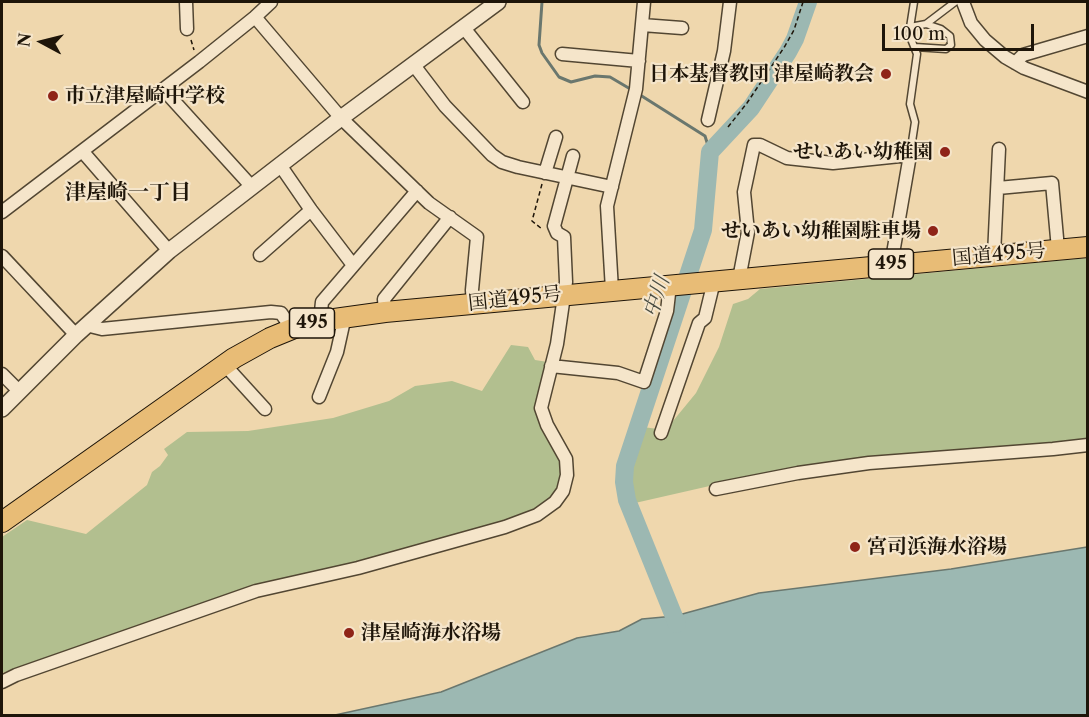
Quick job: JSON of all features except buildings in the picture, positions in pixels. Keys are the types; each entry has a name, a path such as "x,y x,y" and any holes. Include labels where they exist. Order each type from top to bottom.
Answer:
{"highway":[{"name":"国道495号","path":"6,516 248,349 292,329 320,321 345,316 564,294 891,264 936,255 994,255 1088,247"}],"street":[{"path":"186,2 187,29"},
{"path":"2,212 199,62 271,2"},
{"path":"2,409 81,330 169,251 412,64 498,2"},
{"path":"612,290 607,206 636,91 644,2"},
{"path":"708,120 724,51 730,2"},
{"path":"963,2 971,22 985,40 1015,63 1088,92"},
{"path":"255,17 341,118 429,203 477,237 472,290 473,304"},
{"path":"642,25 682,28"},
{"path":"464,28 523,102"},
{"path":"1015,63 1023,55 1088,36"},
{"path":"562,54 639,61"},
{"path":"412,64 445,105 502,162 612,187"},
{"path":"163,89 252,187"},
{"path":"544,173 556,137"},
{"path":"739,279 748,232 744,192 754,145 760,145 787,158 833,163 910,155 891,264"},
{"path":"994,255 999,149"},
{"path":"83,152 169,251"},
{"path":"2,682 26,671 256,591 358,568 505,527 537,515 559,496 563,491 567,475 566,459 547,425 541,408 557,344 566,282 564,237 557,233 554,226 573,156"},
{"path":"280,165 310,210 353,265"},
{"path":"998,188 1052,183 1058,249"},
{"path":"320,321 322,302 417,191"},
{"path":"260,255 310,210"},
{"path":"385,312 384,299 450,217"},
{"path":"2,256 81,330 271,312 281,313 292,329"},
{"path":"551,366 618,373 644,382 667,311 690,283 705,318 699,323 661,433"},
{"path":"319,397 337,352 345,316"},
{"path":"224,364 265,409"},
{"path":"2,374 19,391"},
{"path":"716,489 798,473 868,463 1053,450 1088,445"}],"lane":[{"path":"910,155 915,122 910,104 917,54 909,34 914,2"},
{"path":"910,27 926,24 955,2"},
{"path":"915,47 938,50 946,49 951,45 950,36 941,29 926,24"}],"path":[{"path":"728,127 785,46 794,30 802,2"},
{"path":"187,29 199,62"},
{"path":"544,173 532,221 546,231 557,233"}],"green space":[{"path":"1087,258 1087,441 714,485 635,503 630,491 630,478 643,427 665,430 666,424 673,421 696,393 719,347 733,304 748,299 760,289"},
{"path":"511,345 528,347 535,360 548,362 537,407 561,458 561,481 556,494 542,506 510,520 427,544 237,591 2,673 2,537 27,520 86,534 147,485 152,472 168,455 164,449 187,432 248,431 333,418 389,401 415,386 452,381 482,391"}],"water":[{"path":"1087,547 1087,715 335,715 441,692 577,638 619,631 642,619 675,616 759,593 951,569"}],"waterway":[{"path":"542,2 539,45 559,77 571,82 595,76 610,77 632,90"},
{"name":"中川","path":"677,624 627,500 624,482 625,466 703,230 710,152 751,108 788,52 808,2"},
{"path":"637,93 705,136 710,152"}],"place":[{"name":"日本基督教団 津屋崎教会","path":"886,74"},
{"name":"市立津屋崎中学校","path":"53,96"},
{"name":"せいあい幼稚園","path":"945,152"},
{"name":"せいあい幼稚園駐車場","path":"933,231"},
{"name":"宮司浜海水浴場","path":"855,547"},
{"name":"津屋崎海水浴場","path":"349,633"}],"district":[{"name":"津屋崎一丁目","path":"128,193"}]}
